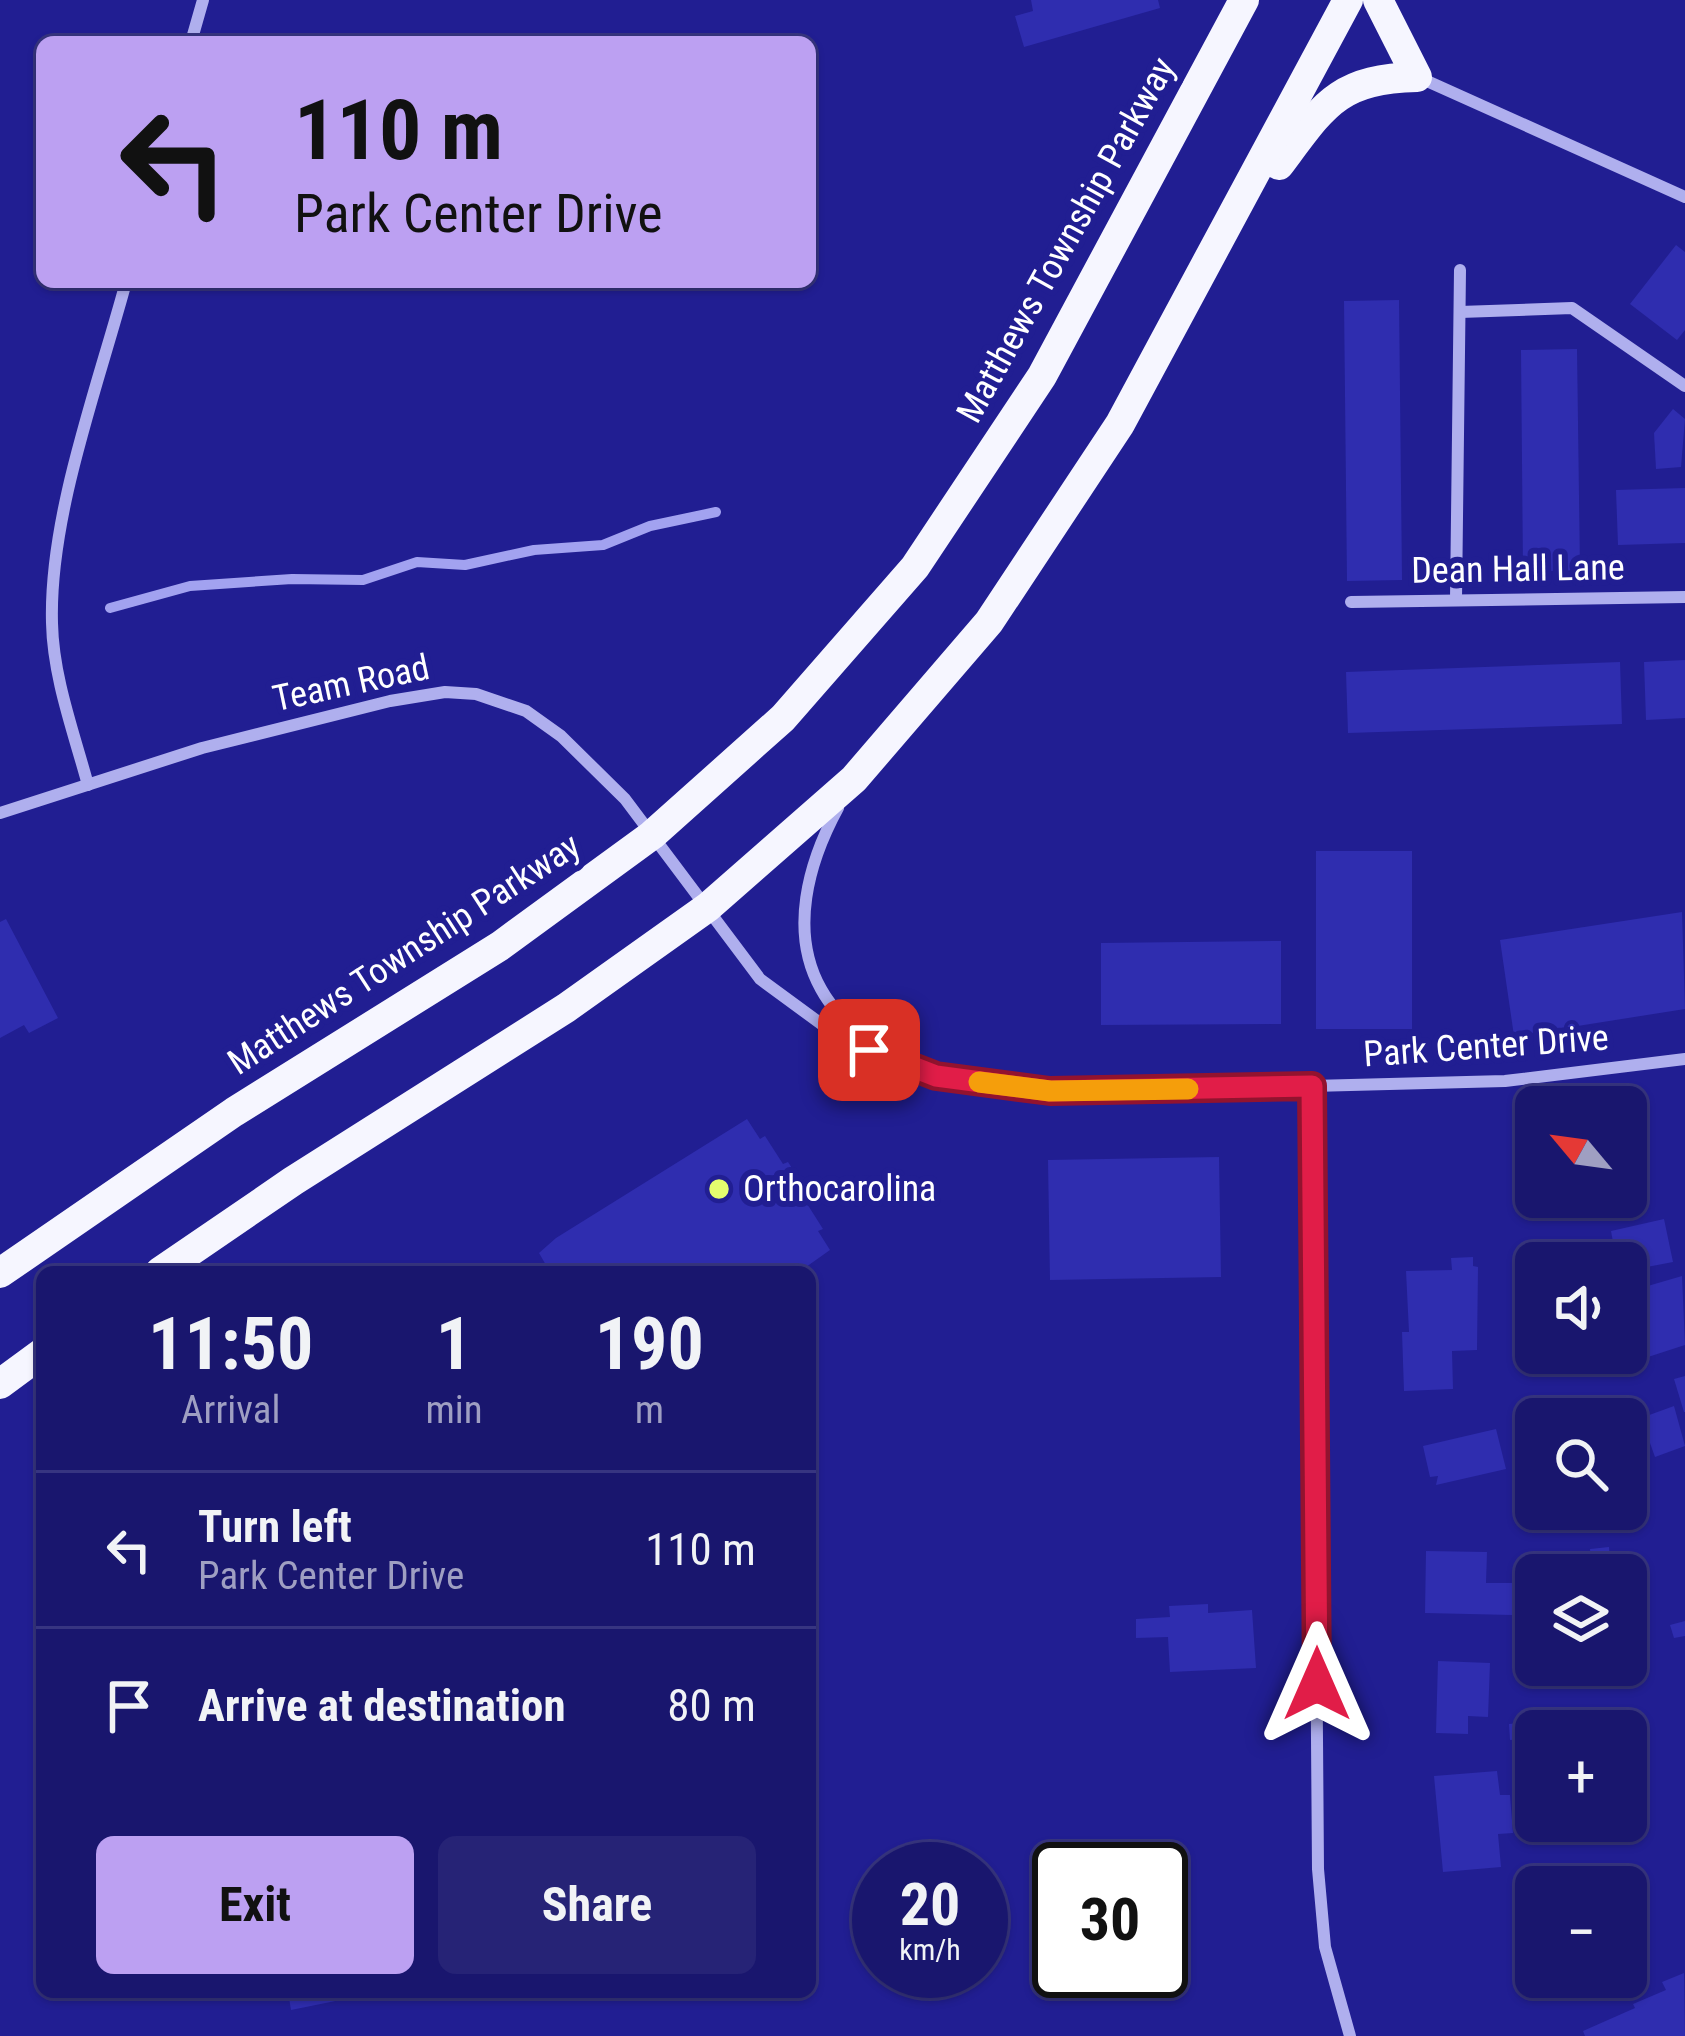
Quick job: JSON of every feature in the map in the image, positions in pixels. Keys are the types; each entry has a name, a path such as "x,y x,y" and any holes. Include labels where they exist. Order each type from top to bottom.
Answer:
{"main road":[{"name":"Matthews Township Parkway","path":"0,1273 233,1112 500,946 652,835 783,718 915,567 1042,376 1244,0"},
{"path":"169,1266 293,1181 566,1008 707,907 854,779 989,622 1120,424 1348,0"},
{"path":"1202,266 1323,106 1356,84 1418,77 1378,0"},
{"path":"0,1384 36,1357"}],"street":[{"path":"193,36 203,0"},
{"path":"1418,77 1685,197"},
{"path":"1456,599 1460,269"},
{"path":"88,784 66,704 52,626 56,551 124,288"},
{"path":"1460,312 1572,308 1685,386"},
{"name":"Dean Hall Lane","path":"1351,602 1685,597"},
{"name":"Team Road","path":"0,813 206,747 390,701 445,692 476,694 526,711 561,736 625,799 707,907"},
{"path":"854,779 828,826 804,896 807,958 823,993 869,1050"},
{"name":"Park Center Drive","path":"707,907 760,980 843,1040 936,1076 1050,1091 1505,1082 1685,1059"},
{"path":"1312,1086 1318,1869 1325,1948 1350,2036"}],"building":[{"path":"1031,0 1158,0 1160,8 1024,47 1015,16 1033,11"},
{"path":"1676,245 1685,252 1685,330 1677,340 1630,304"},
{"path":"1399,300 1402,580 1347,581 1344,301"},
{"path":"1577,349 1580,570 1523,572 1521,350"},
{"path":"1673,409 1685,419 1681,467 1656,469 1654,433"},
{"path":"1685,488 1685,543 1618,545 1616,490"},
{"path":"1685,660 1685,718 1646,720 1644,662"},
{"path":"1620,662 1622,724 1348,733 1346,672"},
{"path":"1316,851 1412,851 1412,1029 1316,1029"},
{"path":"1682,912 1685,1009 1514,1036 1500,940"},
{"path":"6,919 58,1018 29,1033 24,1025 0,1038 0,922"},
{"path":"1281,941 1281,1024 1101,1025 1101,943"},
{"name":"Orthocarolina","path":"747,1119 801,1182 809,1196 804,1199 830,1250 807,1266 547,1266 539,1253"},
{"path":"1219,1157 1221,1277 1050,1280 1048,1160"},
{"path":"1664,1219 1673,1262 1647,1267 1647,1242 1613,1242 1611,1231"},
{"path":"1473,1257 1473,1266 1478,1267 1477,1350 1452,1351 1453,1389 1404,1391 1402,1332 1409,1332 1406,1271 1452,1270 1451,1258"},
{"path":"1682,1276 1685,1345 1648,1357 1647,1357 1647,1286"},
{"path":"1685,1376 1685,1412 1684,1412 1674,1379"},
{"path":"1674,1406 1685,1446 1655,1457 1647,1435 1647,1416"},
{"path":"1496,1429 1506,1469 1436,1485 1438,1476 1430,1477 1423,1446"},
{"path":"1609,1547 1610,1554 1590,1554 1590,1549"},
{"path":"1426,1551 1487,1552 1486,1583 1512,1583 1512,1615 1425,1613"},
{"path":"1208,1604 1208,1613 1252,1610 1256,1668 1170,1672 1168,1637 1136,1638 1136,1619 1170,1617 1169,1606"},
{"path":"1685,1621 1685,1636 1674,1638 1670,1625"},
{"path":"1438,1661 1490,1663 1488,1717 1468,1716 1468,1734 1436,1733"},
{"path":"1497,1771 1500,1795 1510,1795 1513,1833 1498,1834 1501,1867 1443,1872 1434,1776"},
{"path":"1684,1973 1685,2036 1585,2036 1583,2031 1635,2008 1633,2004 1666,1990 1662,1982"},
{"path":"289,1998 350,1998 291,2010"}],"waterway":[{"path":"110,608 190,586 363,580 417,562 465,565 534,550 603,545 650,526 716,512"}],"slow traffic":[{"path":"979,1082 1050,1091 1188,1089"}],"place":[{"name":"Orthocarolina","path":"719,1189"}],"route":[{"path":"869,1050 936,1076 1050,1091 1312,1086 1317,1684"}]}
